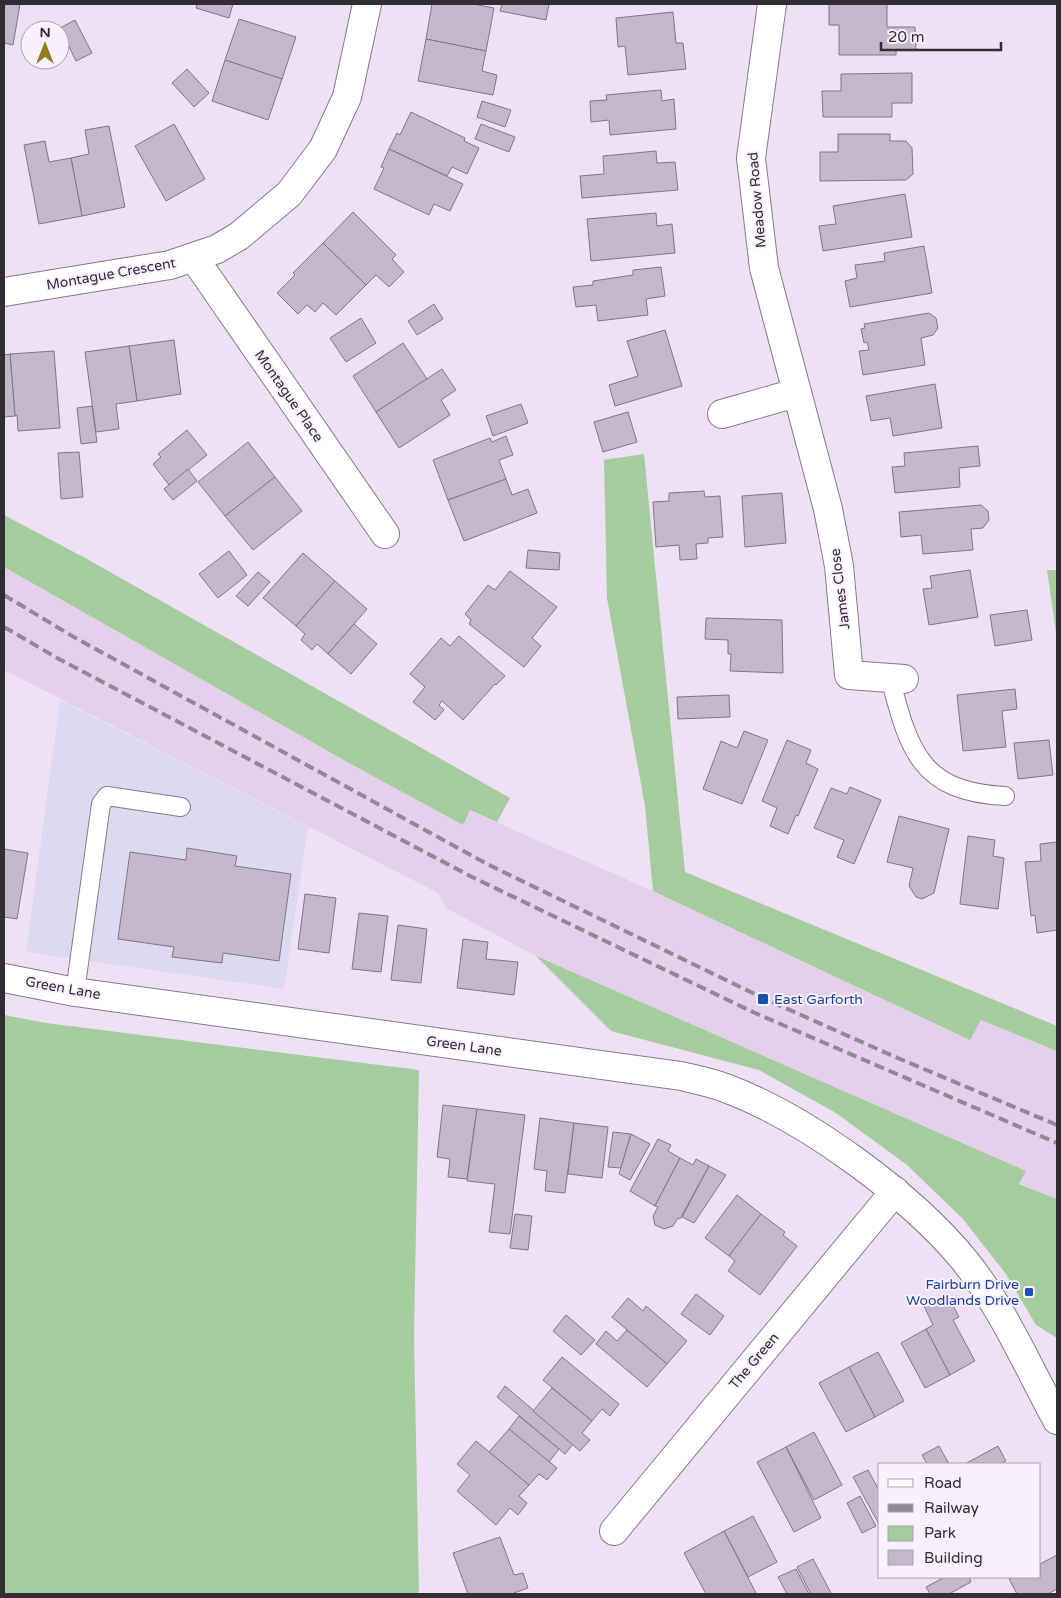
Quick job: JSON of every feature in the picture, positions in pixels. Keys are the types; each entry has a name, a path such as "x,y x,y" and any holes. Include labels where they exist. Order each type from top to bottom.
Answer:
{"street":[{"name":"Montague Crescent","path":"4,292 145,270 194,258 239,236 289,194 312,164 336,124 347,97 367,4"},
{"name":"Meadow Road","path":"772,4 751,158 764,268 796,393 813,450"},
{"name":"Montague Place","path":"194,258 385,534"},
{"path":"722,414 796,393"},
{"name":"James Close","path":"813,450 828,509 839,566 849,675 897,679"},
{"name":"Green Lane","path":"4,978 75,992 681,1076 706,1082 752,1099 791,1120 846,1156 895,1192 935,1227 966,1262 1050,1389 1057,1420"},
{"name":"The Green","path":"614,1531 895,1192"}],"lane":[{"path":"897,679 906,734 914,751 931,772 953,786 978,795 1005,796"},
{"path":"75,992 101,804 107,796 181,807"}],"shaded area":[{"path":"4,567 349,763 463,825 469,810 653,891 970,1040 981,1020 1057,1051 1057,1199 1019,1183 1025,1171 536,956 446,908 438,893 4,670"},
{"path":"60,700 308,827 284,989 26,952"}],"green space":[{"path":"644,454 685,872 1057,1026 1057,1051 981,1020 970,1040 653,891 645,806 607,598 604,460"},
{"path":"4,515 87,559 510,798 497,822 470,810 463,825 349,763 4,567"},
{"path":"1047,570 1057,570 1057,639"},
{"path":"536,956 1026,1171 1019,1184 1057,1199 1057,1338 1036,1325 1006,1274 962,1218 907,1165 836,1113 759,1070 611,1031"},
{"path":"4,1015 46,1023 419,1070 414,1336 419,1594 4,1594"}],"building":[{"path":"4,4 20,4 13,45 4,43"},
{"path":"197,4 233,4 229,18 196,8"},
{"path":"432,4 473,4 494,8 486,51 426,39"},
{"path":"502,4 549,4 546,20 500,11"},
{"path":"829,4 887,4 887,27 915,27 916,50 896,50 896,55 839,55 839,25 829,25"},
{"path":"673,12 676,43 683,43 686,69 628,75 625,46 618,47 616,18"},
{"path":"239,19 296,37 282,79 225,60"},
{"path":"75,20 92,53 76,61 70,49 70,23"},
{"path":"426,39 486,51 482,71 497,75 493,95 418,81"},
{"path":"225,60 282,79 268,120 212,101"},
{"path":"187,69 209,93 194,107 172,83"},
{"path":"912,73 912,103 892,103 892,117 823,117 822,91 841,91 841,74"},
{"path":"661,90 662,101 674,99 676,129 610,135 609,120 591,122 590,101 607,100 606,95"},
{"path":"482,101 511,110 505,127 477,117"},
{"path":"411,112 465,138 464,141 479,148 467,174 452,167 447,176 389,149 397,133 400,135"},
{"path":"174,124 205,179 166,201 135,146"},
{"path":"481,124 515,137 509,152 475,139"},
{"path":"109,126 125,207 82,216 71,158 89,154 85,130"},
{"path":"838,134 890,134 890,141 906,141 912,148 913,174 906,180 820,181 820,152 838,152"},
{"path":"45,141 49,162 71,158 82,216 39,224 24,145"},
{"path":"389,149 463,184 450,211 434,204 429,215 374,189 384,168 381,167"},
{"path":"656,151 657,163 675,162 678,190 582,198 580,176 604,174 603,156"},
{"path":"905,194 912,237 823,251 819,226 836,224 833,206"},
{"path":"353,212 396,255 392,259 404,272 389,287 376,275 366,285 323,243"},
{"path":"656,213 657,226 672,224 675,253 591,261 587,219"},
{"path":"323,243 366,285 336,315 323,303 315,312 307,305 298,314 277,293 295,275 293,273"},
{"path":"924,246 932,293 850,307 845,281 857,278 855,265 885,261 884,253"},
{"path":"661,267 665,296 646,299 648,315 598,321 596,305 576,307 573,287 593,285 593,281 633,275 633,270"},
{"path":"434,304 443,319 417,335 408,321"},
{"path":"929,313 936,318 938,328 933,335 921,338 925,365 863,375 859,351 869,350 867,342 864,343 861,329 865,328 864,324"},
{"path":"361,318 376,343 346,362 330,338"},
{"path":"665,330 682,386 615,406 609,385 638,376 627,341"},
{"path":"174,340 181,394 137,401 129,346"},
{"path":"403,343 427,379 376,412 353,376"},
{"path":"129,346 137,401 116,404 119,429 96,432 85,352"},
{"path":"54,351 60,428 18,431 10,354"},
{"path":"10,354 15,416 4,417 4,355"},
{"path":"442,369 456,390 441,400 450,415 399,448 376,412"},
{"path":"935,384 942,428 893,436 890,418 871,421 866,396"},
{"path":"521,404 528,423 493,436 486,416"},
{"path":"92,406 97,442 81,444 77,408"},
{"path":"628,412 637,442 603,452 594,422"},
{"path":"187,430 207,455 169,485 153,464 161,457 158,454"},
{"path":"506,436 513,455 499,460 506,479 448,500 433,460 490,438 492,442"},
{"path":"248,442 275,477 225,516 198,482"},
{"path":"978,446 980,466 959,468 960,487 895,493 892,467 905,466 904,453"},
{"path":"79,452 83,497 61,499 58,453"},
{"path":"188,469 197,481 173,500 164,489"},
{"path":"275,477 302,511 253,550 225,516"},
{"path":"506,479 512,495 528,489 537,513 464,541 448,500"},
{"path":"704,491 705,497 720,496 723,537 708,538 708,543 696,544 697,559 680,560 679,545 656,547 653,502 669,501 669,493"},
{"path":"782,493 786,543 745,547 742,496"},
{"path":"981,505 988,511 989,520 983,528 971,529 973,550 923,554 921,535 901,537 899,512"},
{"path":"528,550 560,553 559,570 526,568"},
{"path":"229,551 247,575 218,598 199,574"},
{"path":"303,553 335,581 296,626 263,598"},
{"path":"970,570 978,617 929,625 923,589 932,588 930,576"},
{"path":"510,571 557,607 532,638 541,646 524,667 469,624 471,620 465,614 488,585 495,590"},
{"path":"258,572 270,582 248,606 236,596"},
{"path":"335,581 367,609 328,654 317,644 312,650 301,640 305,634 296,626"},
{"path":"1027,610 1032,640 995,646 990,615"},
{"path":"706,618 782,620 783,673 730,671 731,654 728,654 728,640 705,639"},
{"path":"354,624 377,644 351,674 328,654"},
{"path":"459,636 505,676 495,684 463,720 442,701 439,705 444,710 435,720 413,702 425,687 410,674 441,638 450,646"},
{"path":"1015,689 1017,709 1002,711 1006,747 963,751 957,695"},
{"path":"729,695 730,717 678,719 677,697"},
{"path":"744,731 768,740 742,804 703,789 721,741 737,748"},
{"path":"787,740 811,750 806,763 818,769 798,816 796,815 788,834 770,826 777,808 762,801"},
{"path":"1049,740 1053,775 1018,779 1014,743"},
{"path":"850,787 881,800 854,864 837,857 844,840 814,828 831,788 847,794"},
{"path":"899,816 949,829 934,893 922,899 916,897 909,886 913,868 887,862"},
{"path":"968,836 995,840 993,856 1004,858 998,909 960,904"},
{"path":"1057,842 1057,930 1037,933 1035,915 1031,916 1025,862 1041,861 1040,844"},
{"path":"187,848 237,856 235,866 291,874 279,961 223,953 222,963 172,957 174,947 118,939 130,852 186,860"},
{"path":"4,849 28,853 17,919 4,917"},
{"path":"305,894 336,898 329,953 298,949"},
{"path":"359,913 388,916 381,972 352,969"},
{"path":"398,925 427,929 421,983 391,980"},
{"path":"463,939 488,942 486,959 518,962 514,995 457,988"},
{"path":"443,1105 477,1109 467,1179 448,1177 450,1159 437,1157"},
{"path":"477,1109 525,1115 510,1234 489,1232 495,1184 467,1181"},
{"path":"540,1118 574,1123 565,1193 545,1191 547,1171 534,1169"},
{"path":"574,1123 608,1127 602,1178 568,1174"},
{"path":"613,1132 631,1134 621,1168 608,1167"},
{"path":"631,1134 650,1144 630,1180 619,1174"},
{"path":"658,1139 671,1145 668,1151 680,1158 655,1206 630,1191"},
{"path":"680,1158 693,1165 696,1159 709,1166 680,1219 678,1218 673,1226 664,1229 655,1225 653,1216 658,1207 655,1206"},
{"path":"709,1166 726,1175 694,1223 682,1217"},
{"path":"737,1195 761,1214 729,1256 705,1238"},
{"path":"515,1214 532,1216 528,1250 510,1248"},
{"path":"761,1214 785,1232 783,1235 797,1246 760,1295 728,1271 735,1261 729,1256"},
{"path":"696,1294 724,1316 710,1335 681,1314"},
{"path":"947,1294 959,1317 953,1320 975,1361 950,1375 926,1329 933,1325 924,1306"},
{"path":"628,1298 643,1311 646,1306 687,1341 667,1364 612,1317"},
{"path":"566,1315 595,1340 581,1355 553,1331"},
{"path":"926,1329 950,1375 925,1388 901,1343"},
{"path":"627,1330 667,1364 647,1387 596,1344 606,1331 617,1341"},
{"path":"878,1352 904,1401 875,1417 849,1367"},
{"path":"562,1357 619,1404 610,1416 602,1409 592,1421 543,1380"},
{"path":"849,1367 875,1417 846,1432 819,1383"},
{"path":"505,1386 573,1444 565,1454 497,1397"},
{"path":"552,1388 592,1421 582,1433 590,1440 580,1451 533,1411"},
{"path":"519,1416 559,1449 549,1462 509,1429"},
{"path":"509,1429 557,1468 547,1480 539,1474 529,1485 489,1452"},
{"path":"814,1432 842,1485 814,1500 786,1447"},
{"path":"476,1441 529,1485 519,1496 527,1503 518,1515 510,1508 496,1525 457,1491 470,1475 457,1464"},
{"path":"939,1446 948,1463 926,1463 922,1455"},
{"path":"998,1446 1006,1461 1002,1463 967,1463"},
{"path":"786,1447 821,1518 794,1532 757,1462"},
{"path":"868,1470 878,1488 878,1522 853,1477"},
{"path":"860,1496 876,1526 862,1533 847,1503"},
{"path":"753,1516 777,1562 748,1577 724,1531"},
{"path":"724,1531 756,1593 754,1594 706,1594 684,1553"},
{"path":"500,1537 514,1575 523,1573 528,1588 511,1594 468,1594 453,1553"},
{"path":"1057,1555 1057,1589 1048,1594 1017,1594 1009,1579 1041,1578 1041,1563"},
{"path":"813,1559 831,1593 811,1594 797,1567"},
{"path":"796,1569 809,1594 787,1594 778,1577"},
{"path":"943,1578 969,1578 971,1582 949,1594 930,1594 926,1587"}],"railway":[{"path":"4,595 72,636 487,864 763,998 893,1056 1057,1125"},
{"path":"4,627 59,659 472,877 755,1013 1057,1143"}],"place":[{"name":"East Garforth","path":"763,999"},
{"name":"Fairburn Drive Woodlands Drive","path":"1029,1292"}]}
